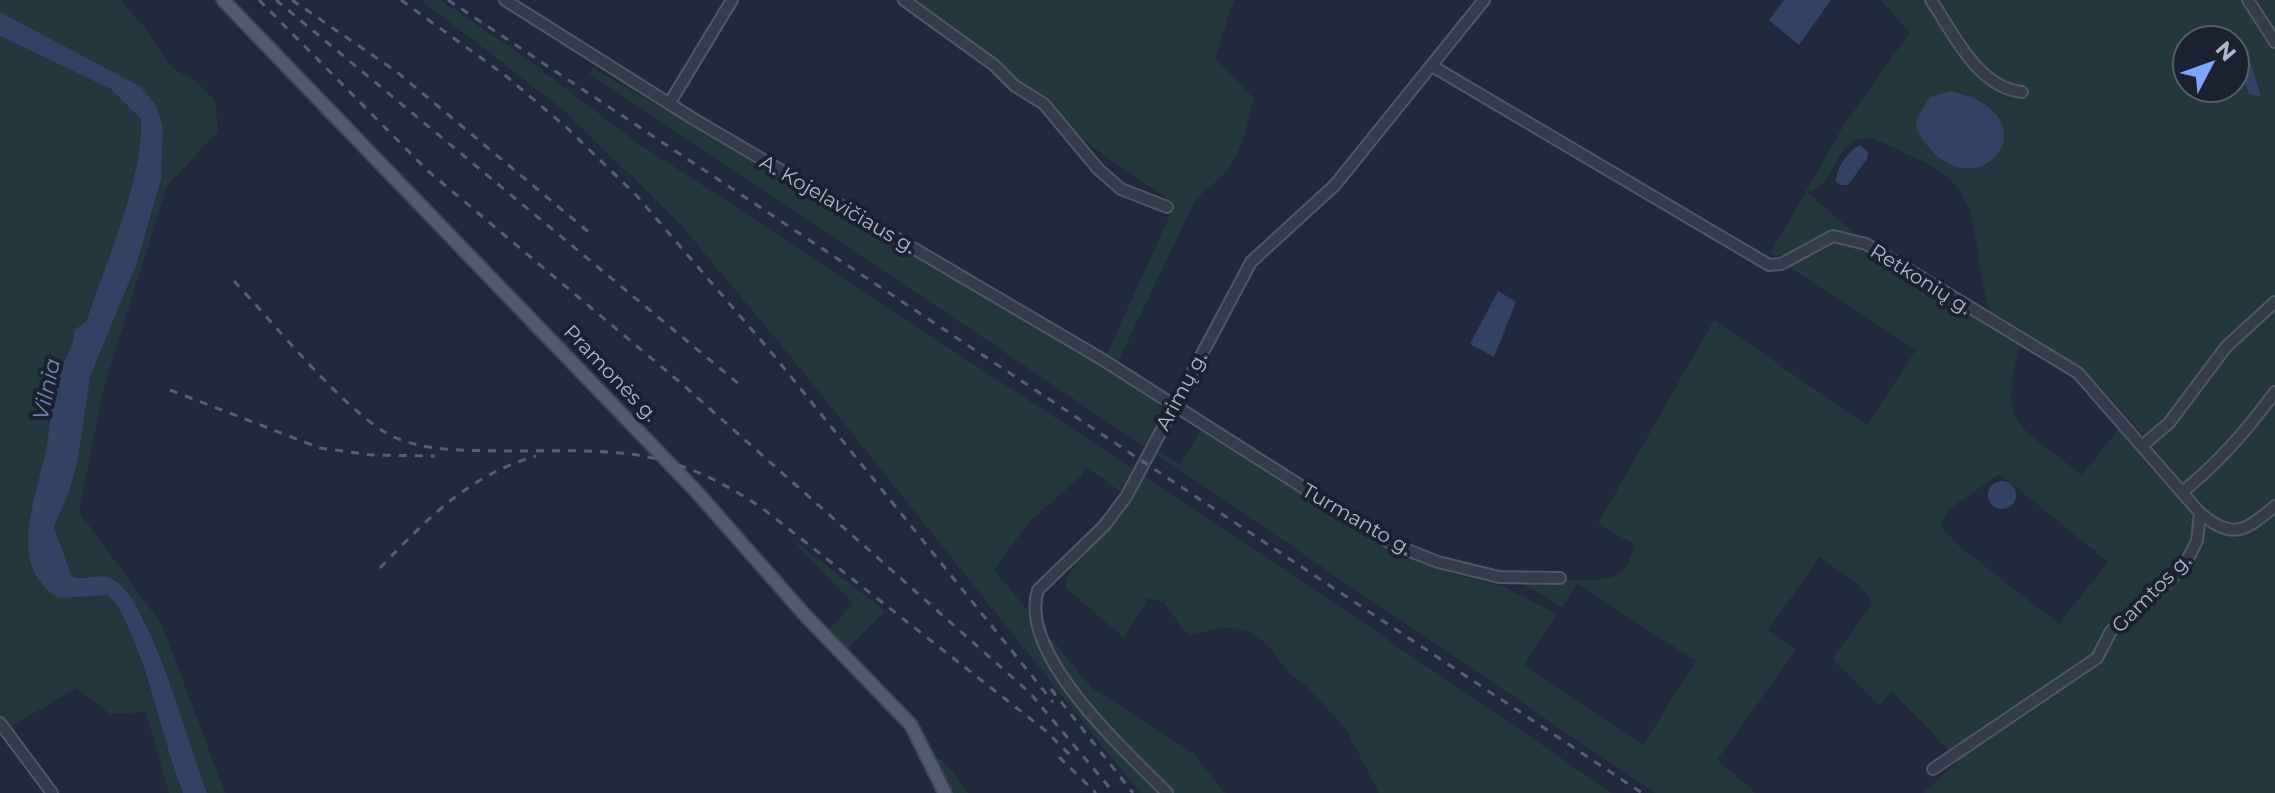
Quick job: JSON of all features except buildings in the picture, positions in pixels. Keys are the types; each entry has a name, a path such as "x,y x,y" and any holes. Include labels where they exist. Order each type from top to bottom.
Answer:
{"main road":[{"name":"Pramonės g.","path":"223,0 695,490 804,614 911,725 945,793"}],"street":[{"name":"A. Kojelavičiaus g.","path":"505,0 669,104 1174,404"},
{"path":"669,104 732,0"},
{"path":"904,0 994,65 1015,86 1044,104 1098,169 1121,189 1167,207"},
{"name":"Arimų g.","path":"1167,793 1074,696 1035,623 1033,612 1038,590 1104,526 1126,497 1251,262 1335,185 1484,0"},
{"path":"1931,0 1966,53 1984,74 2005,89 2022,92"},
{"path":"2248,0 2275,42"},
{"name":"Retkonių g.","path":"1432,66 1769,265 1781,264 1833,236 1866,244 2078,373 2200,513"},
{"path":"2142,446 2169,423 2226,347 2275,302"},
{"path":"2182,492 2202,476 2251,424 2275,392"},
{"name":"Turmanto g.","path":"1174,404 1392,544 1438,562 1499,577 1560,578"},
{"path":"2200,513 2219,528 2239,530 2275,506"},
{"name":"Gamtos g.","path":"1933,769 2097,658 2111,631 2144,605 2192,555 2200,513"},
{"path":"0,723 52,793"}],"green space":[{"path":"0,0 120,0 144,27 172,68 198,83 215,101 218,131 167,186 104,386 79,512 162,625 225,793 207,793 143,615 92,577 72,577 54,527 69,492 90,377 137,263 161,179 163,128 141,88 0,12"},
{"path":"421,0 441,0 527,59 632,139 1271,560 1612,793 1379,793 1346,729 1304,683 1291,675 1267,644 1245,630 1223,627 1192,635 1183,630 1164,602 1148,598 1124,637 1066,588 1066,577 1131,499 1086,467 1082,475 1029,522 994,570 1092,688 1193,753 1225,793 1140,793 796,363 681,225 565,111"},
{"path":"908,0 1234,0 1215,58 1254,99 1242,140 1228,169 1194,203 1118,361 1107,354 1175,204 1091,146 1041,98"},
{"path":"1880,0 2275,0 2275,500 2255,518 2231,525 2207,514 2097,384 2070,361 2013,330 1993,314 1986,297 1973,223 1960,192 1933,167 1889,145 1866,138 1855,140 1847,146 1824,183 1807,192 1856,235 1834,231 1782,256 1770,254 1844,125 1910,32"},
{"path":"0,36 111,89 141,119 136,170 122,222 86,322 74,330 55,385 30,531 40,583 107,595 115,602 137,647 183,793 169,793 146,712 110,714 77,688 0,733"},
{"path":"593,68 1152,396 1161,415 1147,448 589,73"},
{"path":"1842,240 2021,343 2011,392 2013,409 2019,422 2043,446 2082,475 2120,427 2197,516 2220,535 2246,534 2275,512 2275,793 1923,793 1959,761 1892,691 1879,705 1832,659 1873,603 1860,586 1820,557 1768,630 1796,650 1717,760 1756,793 1655,793 1156,454 1158,451 1180,464 1201,430 1394,549 1449,573 1504,587 1557,614 1524,665 1643,745 1696,661 1577,584 1562,607 1521,583 1547,579 1603,579 1625,570 1635,545 1598,524 1714,320 1867,425 1916,350 1789,267 1830,241","holes":["2000,474 2108,562 2059,624 1959,546 1941,526 1949,509"]},
{"path":"791,538 885,611 845,651 828,631 853,603"},
{"path":"934,754 950,768 968,793 951,793"}],"water":[{"path":"1784,0 1831,0 1799,45 1769,20"},
{"path":"0,12 141,87 157,107 163,128 161,179 137,263 90,377 78,458 69,492 54,527 72,577 104,577 114,580 128,593 155,645 207,793 183,793 137,647 115,602 107,595 59,598 43,585 33,568 29,530 46,450 55,385 74,330 86,322 122,222 136,169 141,119 111,89 0,36"},
{"path":"2251,64 2261,97 2251,94"},
{"path":"1950,91 1984,104 2001,121 2003,140 1996,156 1980,166 1959,168 1937,156 1916,128 1917,118 1930,97"},
{"path":"1860,145 1868,152 1867,159 1848,185 1841,185 1836,182 1840,166 1847,155"},
{"path":"1498,291 1516,302 1494,357 1470,344"},
{"path":"2002,481 2012,485 2016,495 2012,505 2002,509 1992,505 1988,495 1992,485"}],"railway":[{"path":"259,0 428,171 682,384 1030,693 1114,793"},
{"path":"276,0 740,385"},
{"path":"292,0 397,72 591,234"},
{"path":"401,0 506,76 566,127 636,195 771,352 1053,702"},
{"path":"448,0 1642,793"},
{"path":"234,281 333,389 375,426 394,437 447,449 637,455 666,461 728,487 762,508 1046,731 1074,759"},
{"path":"170,390 320,448 372,455 435,456"},
{"path":"380,568 450,501 490,475 536,456"},
{"path":"1051,689 1133,793"},
{"path":"1059,757 1096,793"}],"water label":[{"name":"Vilnia","path":"46,389"}]}
